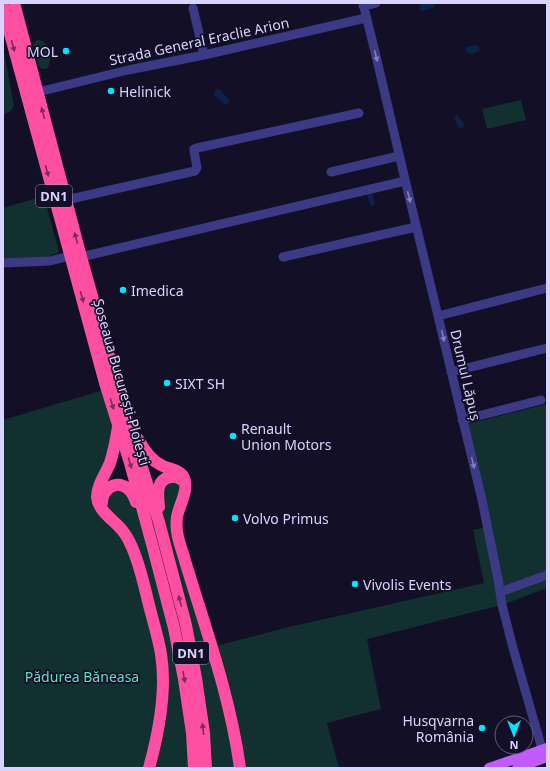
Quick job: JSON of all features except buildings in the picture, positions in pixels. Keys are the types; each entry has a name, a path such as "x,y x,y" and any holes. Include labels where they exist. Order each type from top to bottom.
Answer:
{"highway":[{"name":"Șoseaua București-Ploiești","path":"14,3 66,200 76,256 107,389 124,426 158,542 186,625 195,671 204,733 206,768"},
{"name":"Șoseaua București-Ploiești","path":"3,8 76,256"},
{"path":"149,768 158,730 162,703 163,680 161,654 134,552 127,536 103,510 98,502 99,487 124,426 151,458 158,464 180,473 184,478 184,493 177,518 177,532 225,691 234,727 240,768"},
{"path":"153,524 159,486 161,482 164,479 173,476 180,479 185,484"},
{"path":"103,510 102,499 106,490 114,486 121,485 128,489 133,495 153,524"},
{"name":"Șoseaua București-Ploiești","path":"158,542 184,679 192,733 194,768"}],"main road":[{"path":"489,768 545,752"},
{"path":"517,768 545,752"}],"street":[{"name":"Drumul Lăpuș","path":"376,3 363,5 482,500 502,604 513,648 545,752"},
{"path":"193,8 204,55"},
{"name":"Strada General Eraclie Arion","path":"38,92 128,70 204,55 366,18"},
{"path":"66,200 195,171 197,168 194,149 197,148 359,113"},
{"path":"331,172 399,156"},
{"path":"3,263 50,261 76,256 405,181"},
{"path":"283,257 416,227"},
{"path":"438,316 547,288"},
{"path":"452,372 547,348"},
{"path":"462,420 541,400"},
{"path":"500,592 547,575"}],"green space":[{"path":"37,40 43,41 48,49 50,60 49,65 44,69 39,67 33,44"},
{"path":"3,47 14,106 11,111 3,115"},
{"path":"521,100 526,120 487,129 482,109"},
{"path":"44,196 59,252 48,257 3,260 3,208"},
{"name":"Pădurea Băneasa","path":"107,389 118,426 99,487 109,487 133,495 174,628 194,768 3,768 3,420"},
{"path":"547,404 547,588 502,605 367,639 381,709 327,723 339,768 206,768 204,733 159,522 161,482 180,479 178,513 212,647 289,627 484,583 473,530 487,527 464,425"}],"water":[{"path":"434,3 435,7 421,11 419,4"},
{"path":"478,45 480,51 471,54 466,51 468,46"},
{"path":"217,89 221,90 230,101 225,105 214,95"},
{"path":"457,115 464,123 463,127 459,128 454,118"},
{"path":"372,193 375,204 373,206 370,205 367,194"}],"place":[{"name":"MOL","path":"66,51"},
{"name":"Helinick","path":"111,91"},
{"name":"Imedica","path":"123,290"},
{"name":"SIXT SH","path":"167,383"},
{"name":"Renault Union Motors","path":"233,436"},
{"name":"Volvo Primus","path":"235,518"},
{"name":"Vivolis Events","path":"355,584"},
{"name":"Husqvarna România","path":"482,728"}]}
